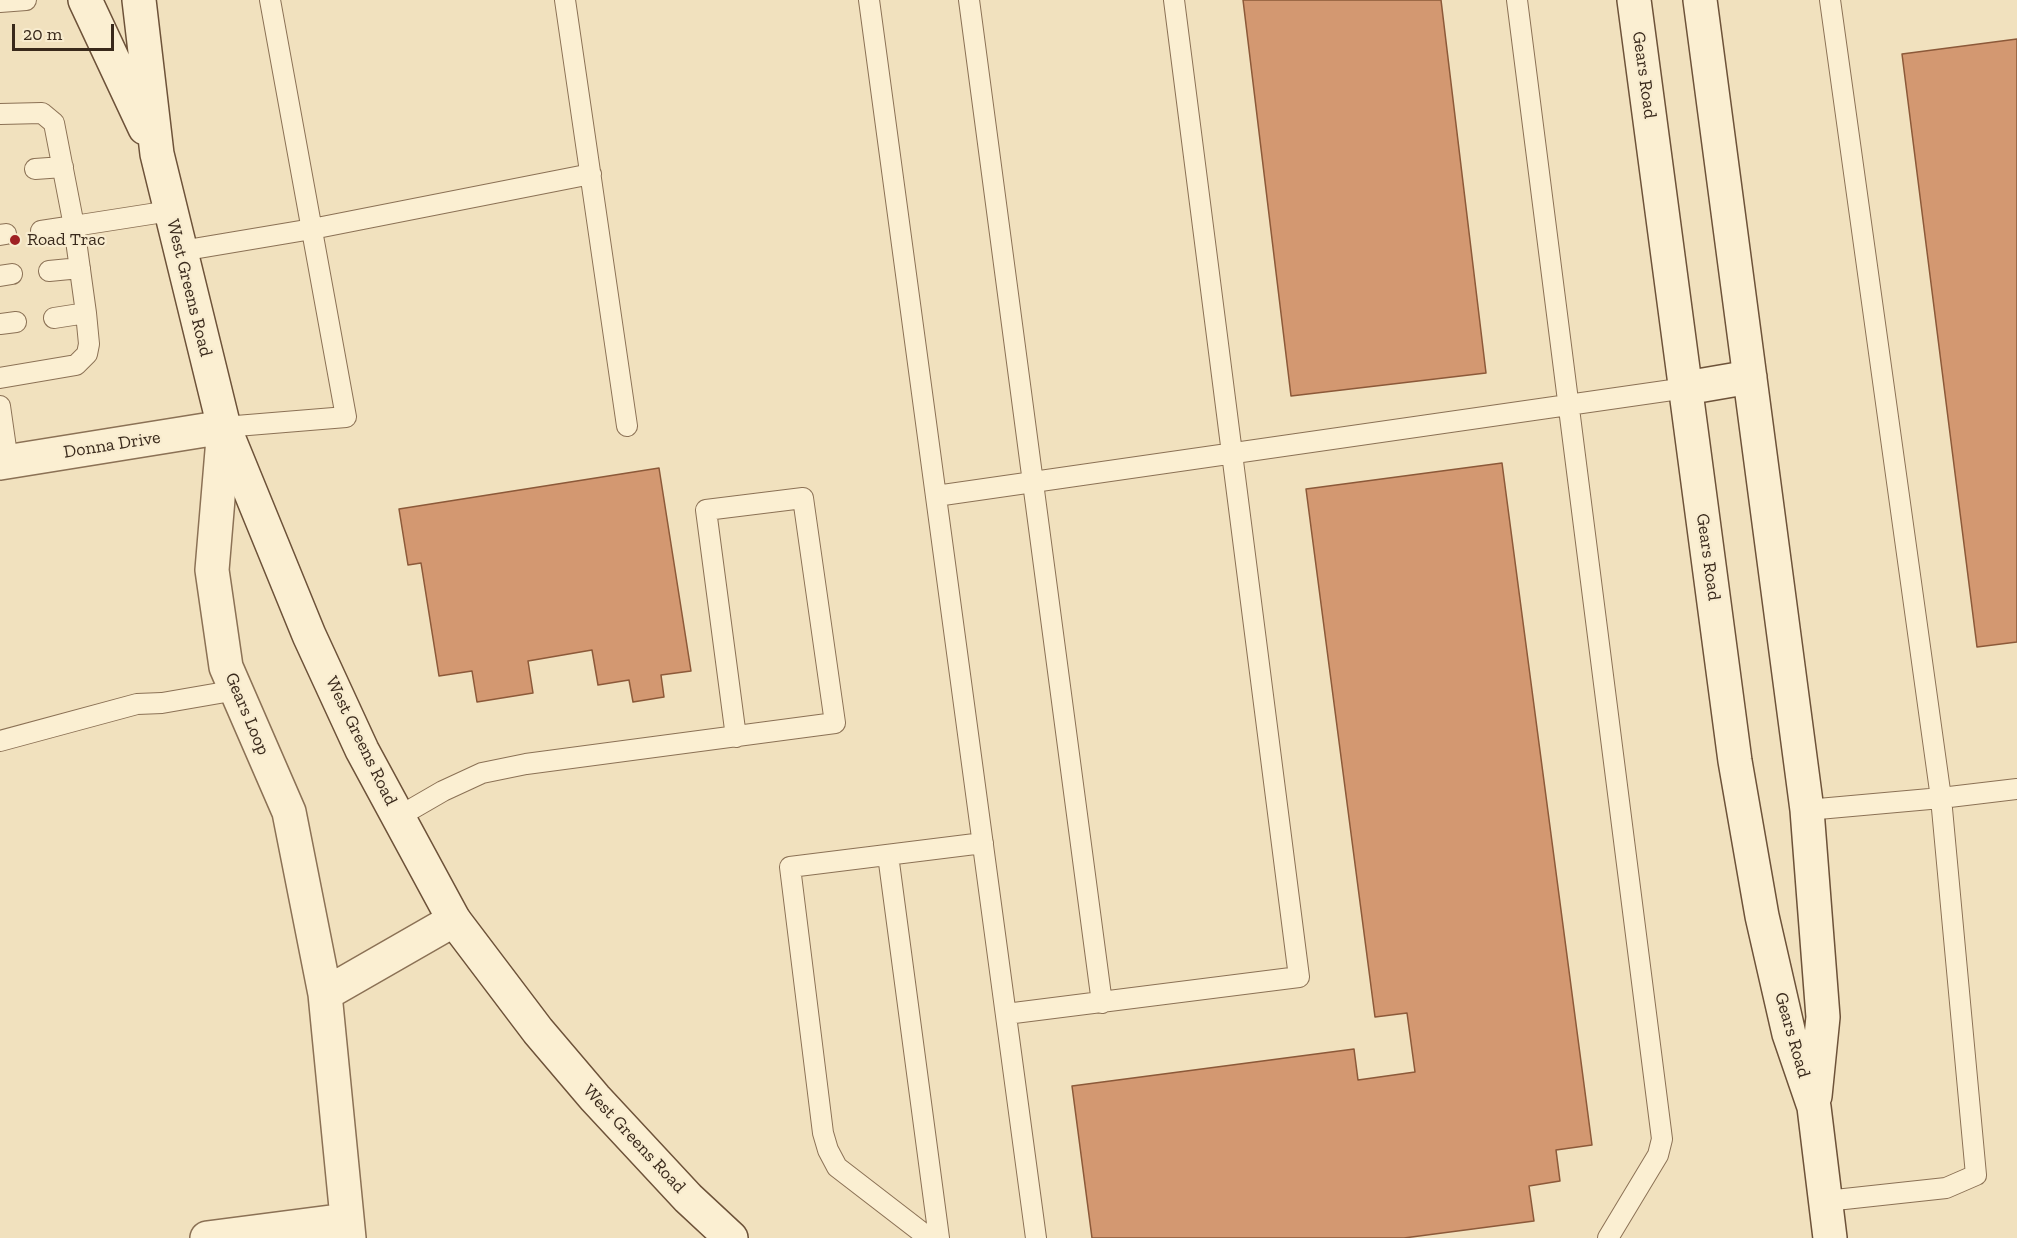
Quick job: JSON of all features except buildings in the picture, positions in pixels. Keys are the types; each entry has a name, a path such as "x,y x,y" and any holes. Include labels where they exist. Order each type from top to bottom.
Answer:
{"street":[{"name":"West Greens Road","path":"85,0 157,154"},
{"name":"West Greens Road","path":"139,0 157,154 224,427 309,635 362,750 454,920 538,1031 595,1098 688,1198 731,1238"},
{"name":"Gears Road","path":"1634,0 1735,761 1762,916 1789,1034 1814,1107 1830,1238"},
{"name":"Gears Road","path":"1700,0 1807,810 1822,1017 1814,1107"},
{"path":"1686,388 1750,377"},
{"name":"Donna Drive","path":"4,462 224,427"},
{"name":"Gears Loop","path":"224,427 212,570 226,667 289,812 325,994 348,1229"},
{"path":"325,994 454,920"},
{"path":"207,1238 348,1229"}],"lane":[{"path":"0,2 26,0"},
{"path":"224,427 345,417 270,0"},
{"path":"565,0 627,426"},
{"path":"869,0 1036,1238"},
{"path":"969,0 1102,1003"},
{"path":"1006,1014 1299,977 1174,0"},
{"path":"1517,0 1662,1139 1658,1155 1608,1238"},
{"path":"1826,1201 1946,1188 1976,1175 1941,798 1830,0"},
{"path":"0,114 42,113 54,123 74,226 89,344 87,354 76,365 0,378"},
{"path":"35,170 63,167"},
{"path":"181,251 312,229 591,174"},
{"path":"41,231 170,211"},
{"path":"49,271 80,267"},
{"path":"54,318 86,313"},
{"path":"936,496 1686,388"},
{"path":"0,406 4,462"},
{"path":"398,817 443,791 482,773 526,764 736,737 835,723 803,498 706,510 736,737"},
{"path":"0,741 137,704 162,703 237,690"},
{"path":"1807,810 2017,789"},
{"path":"929,1238 837,1167 828,1150 823,1133 790,867 983,843"},
{"path":"888,855 939,1238"}],"place":[{"name":"Road Trac","path":"15,240"}]}
